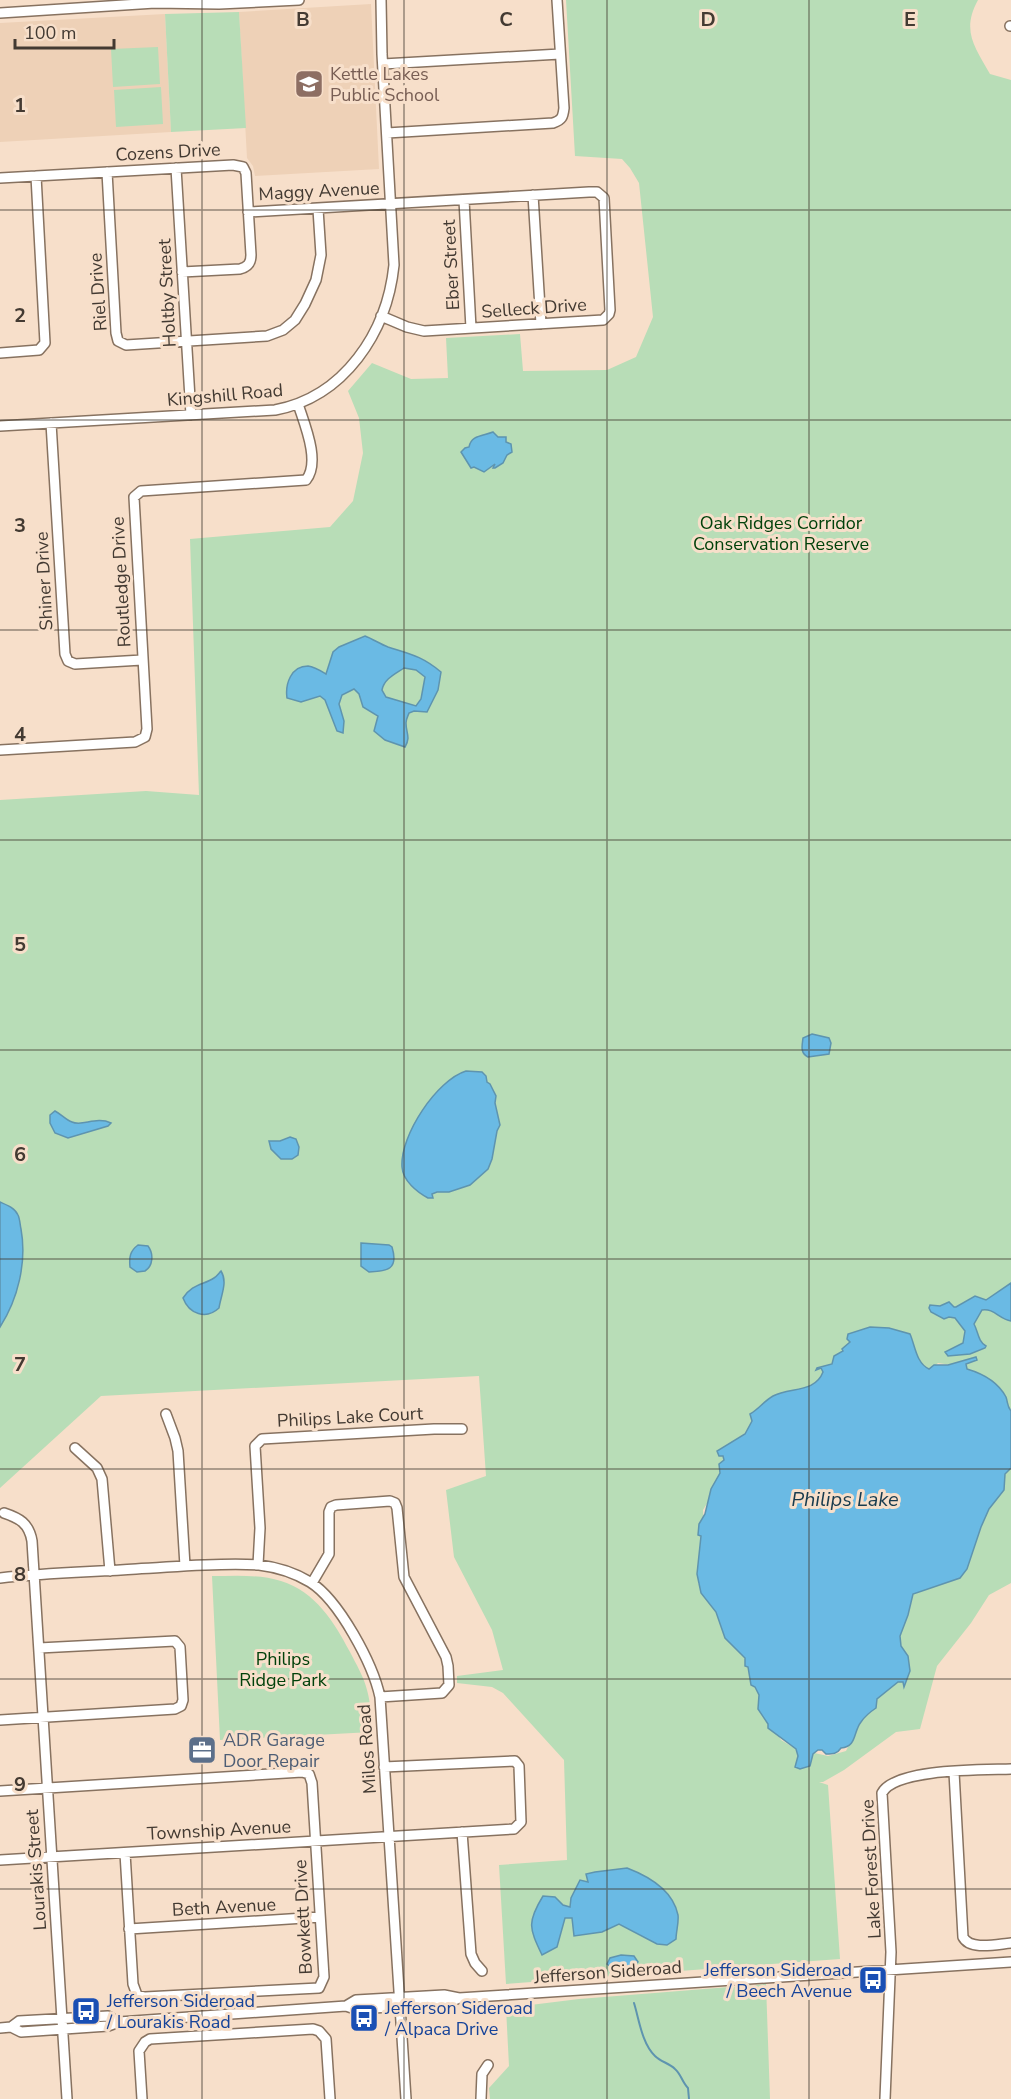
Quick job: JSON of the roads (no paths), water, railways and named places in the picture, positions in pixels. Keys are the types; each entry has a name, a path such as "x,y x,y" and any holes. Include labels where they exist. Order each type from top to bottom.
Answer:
{"street":[{"path":"0,13 155,3 299,0"},
{"name":"Kingshill Road","path":"0,426 265,411 298,404 321,393 348,371 362,353 381,316 391,286 394,265 381,0"},
{"path":"387,133 560,121 564,108 557,0"},
{"path":"383,64 560,54"},
{"name":"Cozens Drive","path":"0,178 233,165 243,167 246,173 251,258 248,266 240,269 182,272"},
{"name":"Holtby Street","path":"176,168 191,415"},
{"name":"Riel Drive","path":"106,172 118,341 126,345 187,342"},
{"path":"0,353 39,350 45,343 36,176"},
{"name":"Selleck Drive","path":"381,316 416,330 599,321 609,314 602,194 597,192 533,195 391,204"},
{"path":"533,195 541,324"},
{"name":"Eber Street","path":"464,200 471,328"},
{"name":"Maggy Avenue","path":"248,212 391,204"},
{"path":"187,342 267,336 283,330 295,320 319,272 321,255 318,208"},
{"name":"Routledge Drive","path":"0,750 141,740 145,737 147,729 133,501 135,494 141,491 306,480 310,472 311,446 298,404"},
{"name":"Shiner Drive","path":"51,423 65,654 68,661 75,664 142,660"},
{"path":"166,1414 176,1438 178,1451 185,1566"},
{"name":"Philips Lake Court","path":"258,1565 260,1528 255,1446 262,1438 462,1429"},
{"path":"75,1448 97,1468 102,1479 110,1570"},
{"path":"312,1583 329,1554 331,1507 390,1501 395,1503 398,1508 404,1577 446,1658 450,1680 447,1690 442,1693 380,1697"},
{"name":"Lourakis Street","path":"4,1513 17,1517 27,1526 32,1541 67,2099"},
{"name":"Milos Road","path":"0,1578 185,1566 258,1565 284,1571 312,1583 328,1597 344,1617 369,1666 380,1697 406,2099"},
{"path":"0,1720 175,1709 181,1706 183,1700 180,1647 175,1641 39,1648"},
{"name":"Township Avenue","path":"0,1860 514,1829 519,1826 522,1816 519,1766 515,1761 384,1767"},
{"name":"Lake Forest Drive","path":"891,1970 882,1793 887,1786 901,1779 920,1774 1011,1769"},
{"name":"Bowkett Drive","path":"48,1788 306,1772 309,1774 312,1783 324,1977 319,1988 140,1997 137,1995 133,1984 125,1852"},
{"path":"954,1772 963,1937 965,1941 974,1945 1011,1943"},
{"path":"0,1791 48,1788"},
{"path":"462,1832 471,1954 482,1971"},
{"name":"Beth Avenue","path":"129,1929 320,1917"},
{"name":"Jefferson Sideroad","path":"0,2028 10,2027 21,2031 63,2029 108,2026 119,2022 346,2006 355,2009 399,2002 445,2004 459,1998 1011,1962"},
{"path":"885,2099 891,1970"},
{"name":"Jefferson Sideroad","path":"10,2027 19,2021 62,2018 108,2016 119,2022"},
{"path":"142,2099 139,2051 150,2039 313,2029 326,2038 330,2099"},
{"path":"481,2099 482,2074 488,2065"}],"water":[{"path":"493,432 498,437 506,437 506,442 511,444 512,452 507,455 503,463 495,468 493,468 495,464 484,472 474,467 471,468 461,452 469,447 472,440 478,436"},
{"path":"365,636 422,659 441,672 438,690 427,712 409,713 406,723 408,740 405,747 385,740 374,731 378,716 363,707 359,694 354,689 342,695 339,704 344,721 343,733 337,731 325,700 320,696 301,702 287,698 288,682 293,672 308,666 326,674 333,652","holes":["404,668 416,670 425,677 421,699 416,706 386,697 382,690 390,677"]},
{"path":"812,1034 829,1038 831,1043 829,1054 808,1057 804,1053 803,1038"},
{"path":"466,1071 482,1072 496,1096 495,1103 500,1125 492,1159 488,1169 470,1185 449,1192 437,1192 432,1194 433,1198 428,1198 411,1186 403,1172 403,1154 407,1140 422,1110 432,1097 443,1085"},
{"path":"55,1111 76,1123 105,1121 111,1123 108,1126 68,1138 55,1133 50,1123 50,1115"},
{"path":"290,1137 296,1139 299,1147 298,1155 292,1159 281,1159 271,1149 269,1141 280,1141"},
{"path":"0,1202 13,1209 18,1215 23,1254 20,1280 12,1305 0,1327"},
{"path":"361,1243 392,1247 393,1265 386,1270 369,1272 361,1266"},
{"path":"138,1245 148,1246 152,1260 148,1269 137,1272 130,1267 130,1260 132,1252"},
{"path":"221,1271 224,1284 219,1308 209,1314 198,1314 189,1308 183,1298 190,1290 214,1278"},
{"path":"1011,1283 1011,1321 990,1311 982,1310 974,1324 985,1348 970,1354 948,1356 945,1352 963,1343 965,1331 955,1318 944,1319 931,1312 930,1305 940,1306 949,1302 956,1307 975,1296 986,1300"},
{"name":"Philips Lake","path":"870,1327 889,1328 910,1334 921,1363 929,1369 934,1365 948,1365 976,1357 977,1360 966,1364 967,1369 995,1383 1006,1397 1011,1411 1011,1468 1005,1474 1004,1490 989,1509 967,1569 960,1578 913,1594 900,1636 901,1646 908,1656 910,1671 904,1687 903,1682 898,1682 877,1699 876,1708 858,1726 850,1745 833,1754 826,1754 818,1750 813,1754 810,1766 800,1769 795,1767 798,1756 796,1749 768,1728 768,1724 758,1709 759,1695 755,1687 751,1685 745,1658 725,1638 716,1612 701,1593 697,1574 701,1536 698,1535 699,1524 705,1514 711,1489 720,1473 719,1464 724,1460 717,1451 745,1434 752,1421 750,1414 770,1398 808,1386 819,1379 823,1372 821,1368 816,1370 817,1368 832,1364 834,1356 843,1351 842,1349 850,1342 847,1339 848,1334"},
{"path":"627,1868 651,1880 671,1898 678,1915 676,1939 667,1945 657,1944 619,1924 602,1932 574,1936 572,1918 565,1918 557,1947 542,1955 532,1931 532,1919 543,1896 555,1897 563,1905 570,1907 571,1898 580,1880 588,1882 586,1874"},
{"path":"621,1955 634,1956 638,1962 628,1972 619,1973 607,1964 610,1958"}],"waterway":[{"path":"634,2003 647,2045 657,2058 677,2071 688,2088 689,2099"}],"place":[{"name":"Kettle Lakes Public School","path":"309,84"},
{"name":"ADR Garage Door Repair","path":"202,1750"},
{"name":"Jefferson Sideroad / Beech Avenue","path":"873,1980"},
{"name":"Jefferson Sideroad / Lourakis Road","path":"86,2011"},
{"name":"Jefferson Sideroad / Alpaca Drive","path":"364,2018"}],"park label":[{"name":"Oak Ridges Corridor Conservation Reserve","path":"781,533"},
{"name":"Philips Ridge Park","path":"283,1669"}]}
